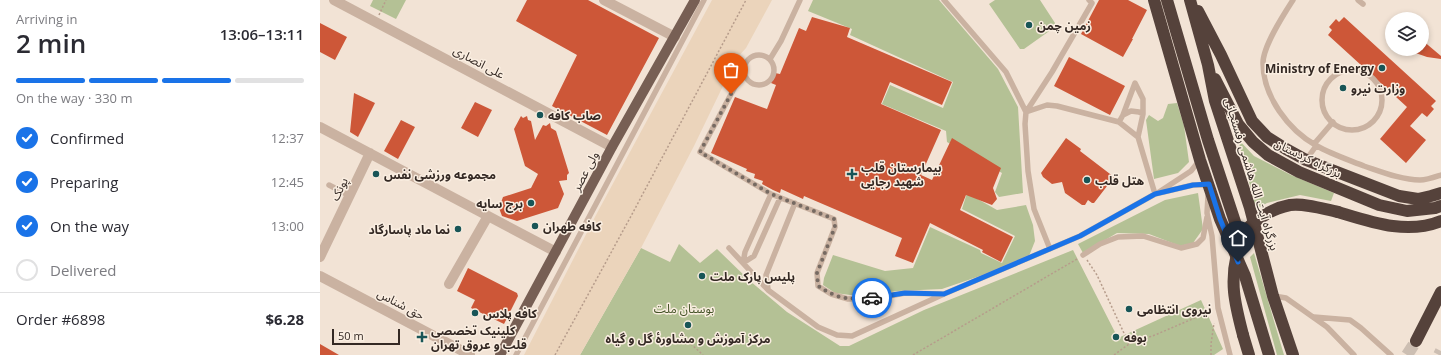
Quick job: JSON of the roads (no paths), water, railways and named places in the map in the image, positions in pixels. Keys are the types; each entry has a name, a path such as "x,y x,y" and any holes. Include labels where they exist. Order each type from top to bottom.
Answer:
{"highway":[{"path":"1154,0 1200,160 1220,219 1245,276 1269,355"},
{"path":"1167,0 1208,140 1237,228 1245,276"},
{"path":"1191,0 1221,55 1252,121 1267,137 1306,160 1398,196 1418,198 1441,193"},
{"name":"بزرگراه آیت الله هاشمی رفسنجانی","path":"1191,0 1208,65 1215,101 1250,208 1273,296 1293,355"},
{"name":"بزرگراه کردستان","path":"1208,65 1238,124 1253,142 1268,155 1299,172 1379,205 1407,211 1441,206"},
{"path":"1250,355 1235,304 1233,266 1244,232 1256,220 1270,212 1290,205 1309,206 1338,212 1391,227 1406,228 1441,221"},
{"path":"1416,341 1441,292"}],"main road":[{"name":"ولی عصر","path":"500,355 612,147 695,0"}],"street":[{"name":"علی انصاری","path":"334,0 612,147"},
{"path":"604,0 675,37"},
{"path":"320,127 556,252"},
{"name":"پونک","path":"320,257 370,154"},
{"path":"449,284 488,216"},
{"name":"حق شناس","path":"320,276 470,355"}],"lane":[{"path":"516,355 704,0"},
{"path":"770,59 781,41 800,0"},
{"path":"944,0 1006,72 1026,112"},
{"path":"1293,0 1270,41 1263,60 1264,78 1271,98 1288,122 1315,145 1348,159 1396,176 1421,180 1441,175"},
{"path":"1050,249 1034,209 1028,171 1025,124 1026,112 1052,72 1091,1"},
{"path":"761,55 770,59 774,68 774,73 764,85 759,86 749,82 744,74 744,64 751,56 761,55"},
{"path":"1353,70 1363,72 1372,77 1382,92 1380,111 1375,119 1368,125 1354,129 1341,127 1333,122 1326,113 1322,103 1323,93 1327,83 1334,76 1343,71 1353,70"},
{"path":"744,74 737,83 700,152 771,194 834,219 835,227 817,273 818,286 831,294 848,299 879,298 905,293 944,294"},
{"path":"1119,122 1123,116 1135,83 1142,99 1143,114 1138,137 1155,194"},
{"path":"1026,112 1047,105 1057,106 1119,122 1138,137"},
{"path":"1123,116 1131,111 1143,114"},
{"path":"1306,160 1315,145 1333,122"},
{"path":"730,248 768,290 818,327 837,335 852,336 944,294 1080,236 1155,194 1191,171 1200,160"},
{"path":"1083,255 1100,244 1118,237 1144,236 1181,248 1197,244 1203,238 1208,213 1209,184 1193,185 1155,194"},
{"path":"329,185 350,196"},
{"path":"743,263 745,252 771,194"},
{"path":"743,263 754,256 780,198"},
{"path":"768,290 766,275 795,203"},
{"path":"1208,213 1212,236 1218,308 1230,355"},
{"path":"1273,296 1286,298 1314,317 1327,327 1354,355"},
{"path":"1314,317 1350,320 1391,355"}],"tunnel":[{"path":"1407,355 1416,341"},
{"path":"1439,355 1441,351"}],"place":[{"name":"زمین چمن","path":"1029,25"},
{"name":"Ministry of Energy","path":"1382,68"},
{"name":"وزارت نیرو","path":"1343,88"},
{"name":"صاب کافه","path":"540,115"},
{"name":"مجموعه ورزشی نفس","path":"376,174"},
{"name":"بیمارستان قلب شهید رجایی","path":"852,174"},
{"name":"هتل قلب","path":"1087,180"},
{"name":"برج سایه","path":"531,203"},
{"name":"کافه طهران","path":"535,226"},
{"name":"نما ماد پاسارگاد","path":"458,229"},
{"name":"پلیس پارک ملت","path":"702,276"},
{"name":"نیروی انتظامی","path":"1129,309"},
{"name":"کافه پلاس","path":"475,313"},
{"name":"مرکز آموزش و مشاورهٔ گل و گیاه","path":"688,325"},
{"name":"کلینیک تخصصی قلب و عروق تهران","path":"422,337"},
{"name":"بوفه","path":"1116,337"}],"park label":[{"name":"بوستان ملت","path":"684,308"}]}
